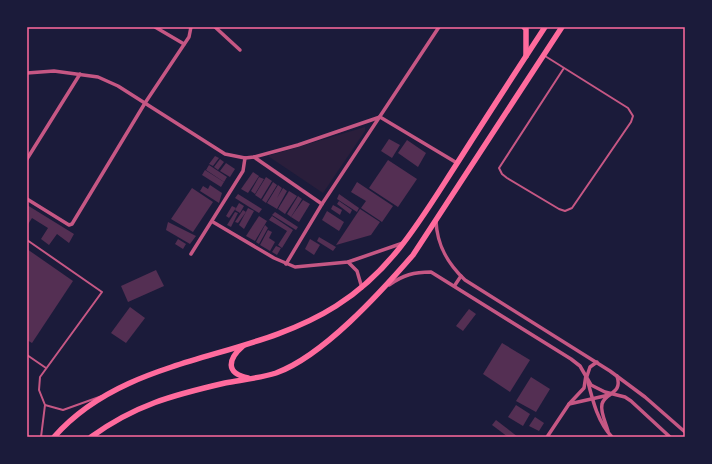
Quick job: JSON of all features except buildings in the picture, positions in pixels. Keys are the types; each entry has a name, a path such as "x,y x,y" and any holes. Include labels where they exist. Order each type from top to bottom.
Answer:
{"main road":[{"path":"54,437 82,411 108,393 184,362 303,325 336,306 362,288 406,242 545,27"},
{"path":"91,437 131,412 155,401 184,392 275,373 320,347 386,287 413,255 562,27"},
{"path":"525,28 526,56"},
{"path":"245,344 233,356 231,367 233,372 239,376 250,378"}],"street":[{"path":"156,27 184,44"},
{"path":"27,199 69,225 72,224 184,44 191,27"},
{"path":"215,27 240,50"},
{"path":"286,264 322,204 439,27"},
{"path":"27,73 54,71 98,77 146,103 225,154 245,158 254,157 298,145 380,117 457,163"},
{"path":"27,159 80,74"},
{"path":"254,157 322,204"},
{"path":"191,254 213,222 243,172 245,158"},
{"path":"436,221 441,250 451,266 461,276 597,362 645,397 685,432"},
{"path":"213,222 286,264 295,267 348,262 406,242"},
{"path":"348,262 360,276 362,288"},
{"path":"386,287 407,274 416,272 432,272 571,359 586,374 591,385 630,401 670,437"},
{"path":"455,285 461,276"},
{"path":"547,437 570,404 584,388 586,374 590,367 597,362"},
{"path":"586,374 592,399 603,427 612,437"},
{"path":"608,432 601,405 604,399 613,394 618,385 617,376"},
{"path":"570,404 613,394"}],"lane":[{"path":"544,55 628,108 633,116 631,122 572,208 566,210 559,209 507,178 502,174 499,168 564,68"},
{"path":"27,240 102,292 46,368 38,383 45,405 41,437"},
{"path":"27,355 46,368"},
{"path":"45,405 63,410 108,393"}],"shaded area":[{"path":"365,127 365,131 323,193 268,156"}]}
